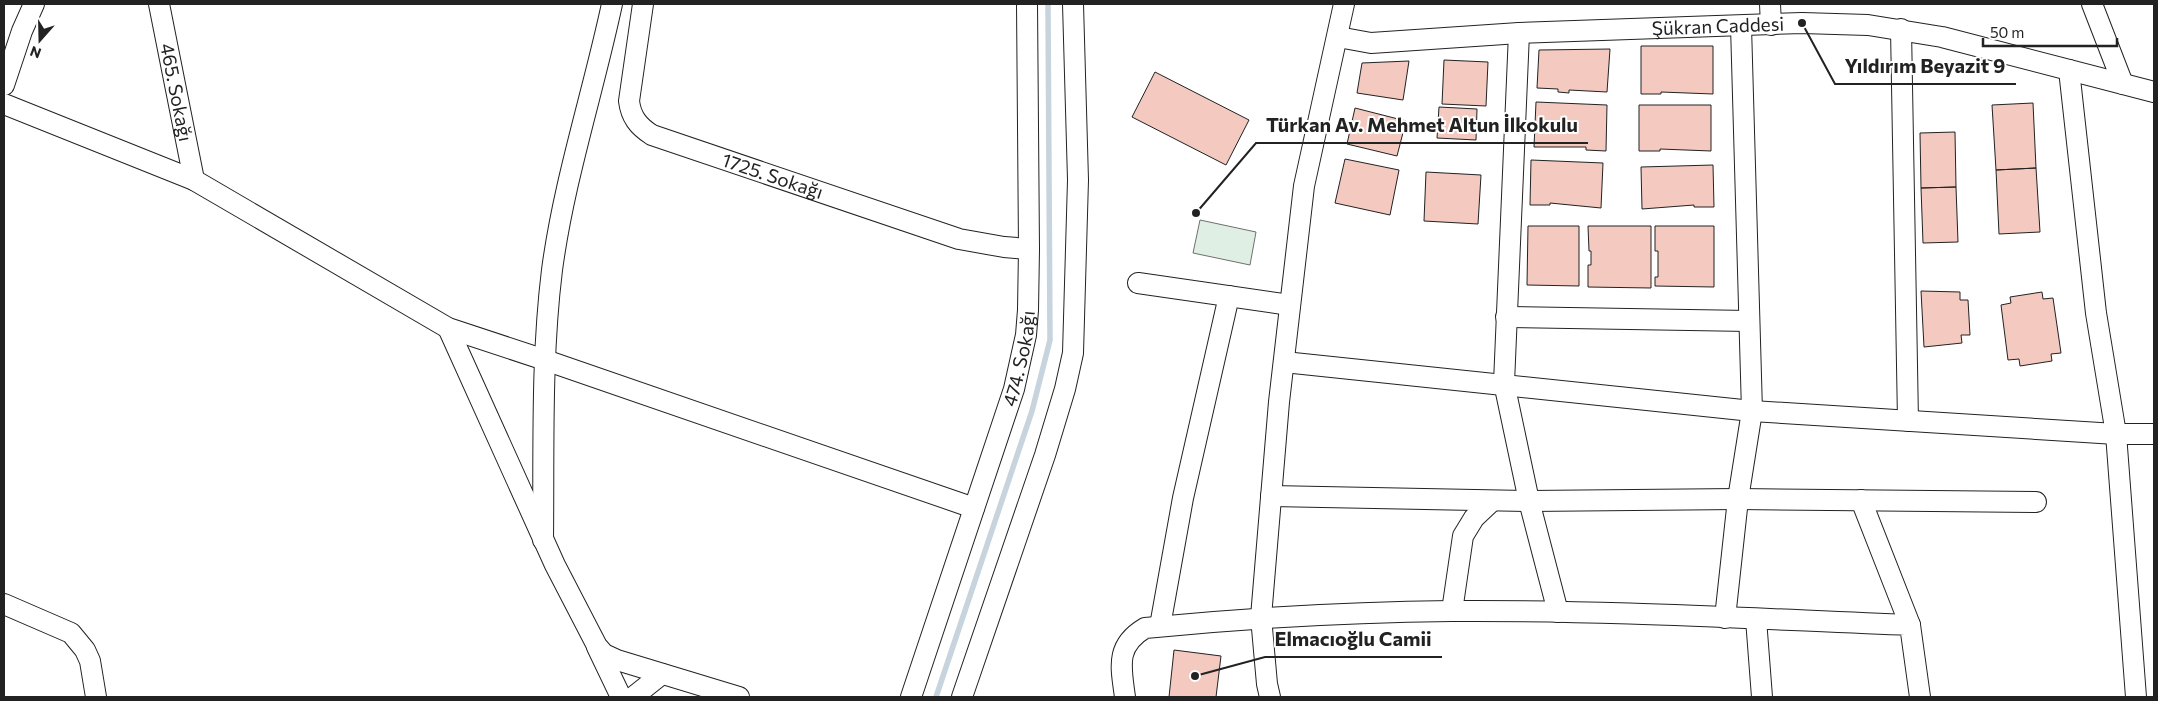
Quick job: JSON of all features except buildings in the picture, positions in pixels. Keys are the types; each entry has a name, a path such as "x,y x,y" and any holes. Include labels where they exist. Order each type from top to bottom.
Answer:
{"street":[{"path":"4,85 22,31 34,4"},
{"name":"465. Sokağı","path":"159,4 194,180"},
{"path":"543,540 545,360 550,296 560,221 612,4"},
{"name":"1725. Sokağı","path":"643,4 629,101 633,116 644,130 670,141 959,239 988,245 1029,249"},
{"name":"474. Sokağı","path":"911,697 1014,389 1021,361 1028,310 1028,4"},
{"path":"962,697 1045,455 1070,370 1075,335 1078,180 1074,4"},
{"path":"1270,697 1267,684 1261,617 1290,304 1304,186 1344,4"},
{"path":"1770,4 1771,25"},
{"path":"2092,4 2123,84"},
{"name":"Şükran Caddesi","path":"1338,37 1371,43 1519,33 1835,23 1901,29 1942,37 2154,92"},
{"path":"1725,618 1738,500 1752,410 1741,26"},
{"path":"1901,29 1908,421"},
{"path":"1519,33 1504,384 1529,501 1558,612"},
{"path":"2068,70 2096,313 2116,434 2136,697"},
{"path":"4,104 194,180 448,328 974,508"},
{"path":"1138,283 1290,304"},
{"path":"1160,626 1185,489 1229,296"},
{"path":"1506,317 1749,321"},
{"path":"448,328 543,540 621,697"},
{"path":"1284,362 1752,410 2116,434 2154,434"},
{"path":"1271,496 1492,501 1860,500 2036,502"},
{"path":"1860,500 1910,625 1920,697"},
{"path":"1452,611 1463,536 1474,518 1492,501"},
{"path":"4,604 71,633 85,650 90,662 96,697"},
{"path":"1125,697 1121,668 1126,645 1138,632 1145,628 1160,626 1261,617 1452,611 1558,612 1910,625"},
{"path":"1756,619 1762,697"},
{"path":"597,646 611,657 738,697"},
{"path":"633,697 662,674"}],"green space":[{"path":"1200,220 1256,232 1250,265 1193,253"}],"waterway":[{"path":"936,697 1032,411 1050,340 1048,4"}],"place":[{"name":"Yıldırım Beyazit 9","path":"1802,23"},
{"name":"Türkan Av. Mehmet Altun İlkokulu","path":"1196,213"},
{"name":"Elmacıoğlu Camii","path":"1195,676"}]}
